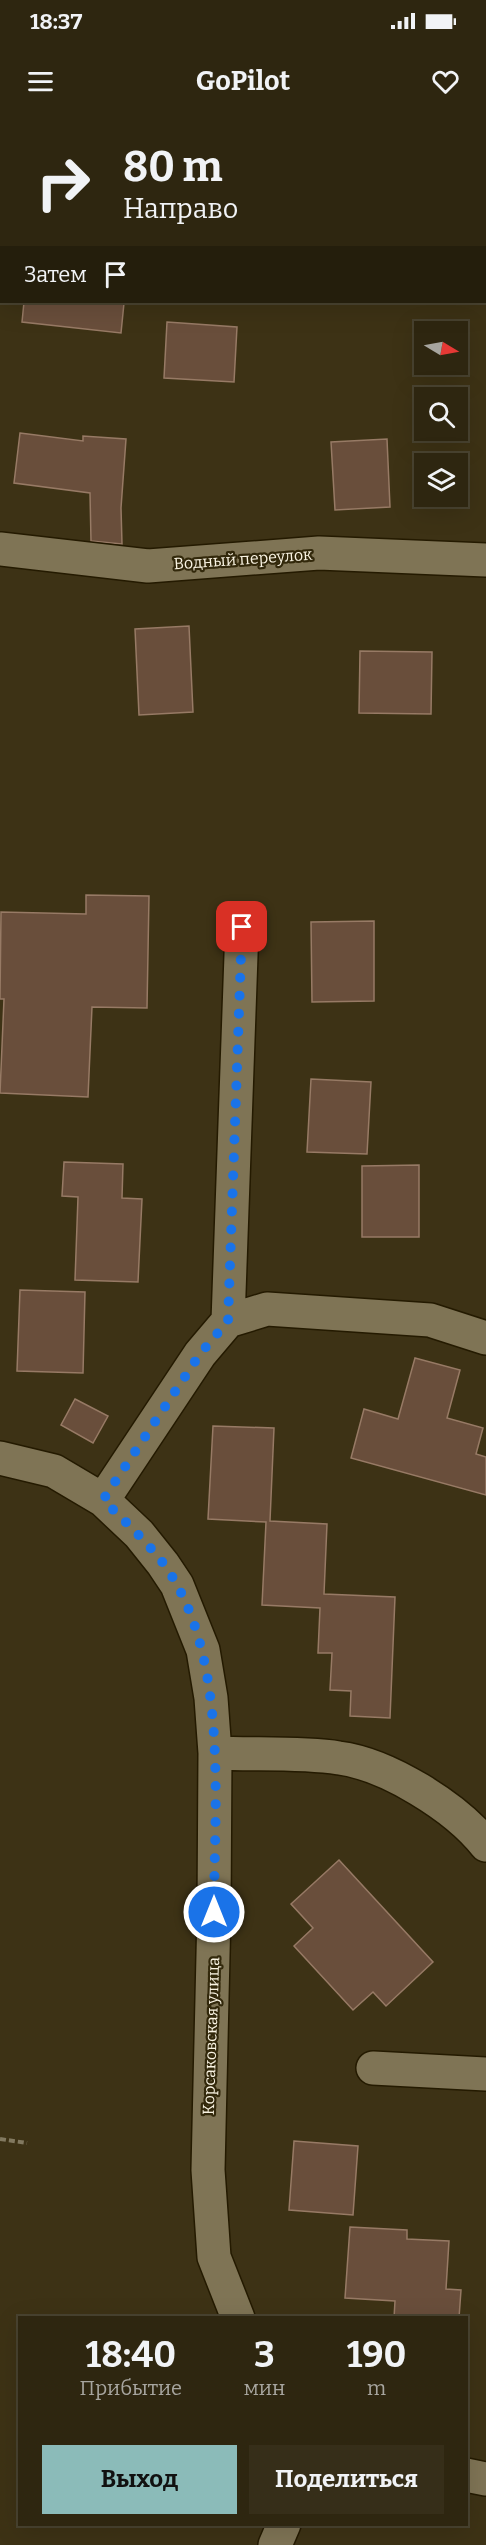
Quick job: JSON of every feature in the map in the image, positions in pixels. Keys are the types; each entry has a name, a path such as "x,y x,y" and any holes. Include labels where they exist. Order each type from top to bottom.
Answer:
{"street":[{"name":"Водный переулок","path":"0,549 148,566 319,553 486,560"},
{"path":"228,1321 242,927"},
{"path":"103,1500 200,1354 228,1321 267,1309 430,1320 486,1338"},
{"name":"Корсаковская улица","path":"0,1458 54,1470 103,1500 139,1534 177,1585 203,1650 211,1698 215,1753 208,2170 214,2257 237,2316"},
{"path":"215,1753 340,1758 378,1770 406,1783 453,1811 486,1845"},
{"path":"373,2068 486,2074"},
{"path":"468,2475 486,2479"},
{"path":"275,2545 283,2526"}],"path":[{"path":"0,2139 27,2143"}],"building":[{"path":"24,303 124,303 121,333 22,322"},
{"path":"167,322 237,327 234,382 164,378"},
{"path":"20,433 83,441 83,436 126,439 121,508 122,544 91,541 90,493 14,483"},
{"path":"387,439 390,507 335,510 331,442"},
{"path":"189,626 193,712 139,715 135,629"},
{"path":"360,651 432,652 431,714 359,713"},
{"path":"86,895 149,896 147,1008 92,1007 88,1097 0,1093 4,999 0,999 1,912 86,914"},
{"path":"374,921 374,1001 312,1002 311,922"},
{"path":"311,1079 371,1082 367,1154 307,1152"},
{"path":"64,1162 123,1164 122,1198 142,1199 138,1282 75,1280 78,1197 62,1196"},
{"path":"419,1165 419,1237 362,1237 362,1166"},
{"path":"20,1290 85,1292 83,1373 17,1371"},
{"path":"415,1358 460,1370 447,1418 483,1428 476,1454 486,1457 486,1495 351,1458 364,1409 398,1419"},
{"path":"75,1399 108,1416 93,1443 61,1425"},
{"path":"213,1426 274,1428 270,1521 327,1524 324,1594 395,1597 390,1718 350,1716 351,1691 330,1690 332,1653 318,1653 320,1608 262,1605 266,1522 208,1519"},
{"path":"339,1860 433,1962 386,2006 373,1992 353,2010 294,1946 313,1928 291,1904"},
{"path":"294,2141 358,2146 353,2215 289,2210"},
{"path":"350,2227 407,2230 407,2239 449,2241 446,2289 461,2290 459,2316 394,2316 395,2301 345,2298"}],"route":[{"path":"214,1912 215,1753 211,1698 203,1650 177,1585 139,1534 103,1500 200,1354 228,1321 242,927"}]}
